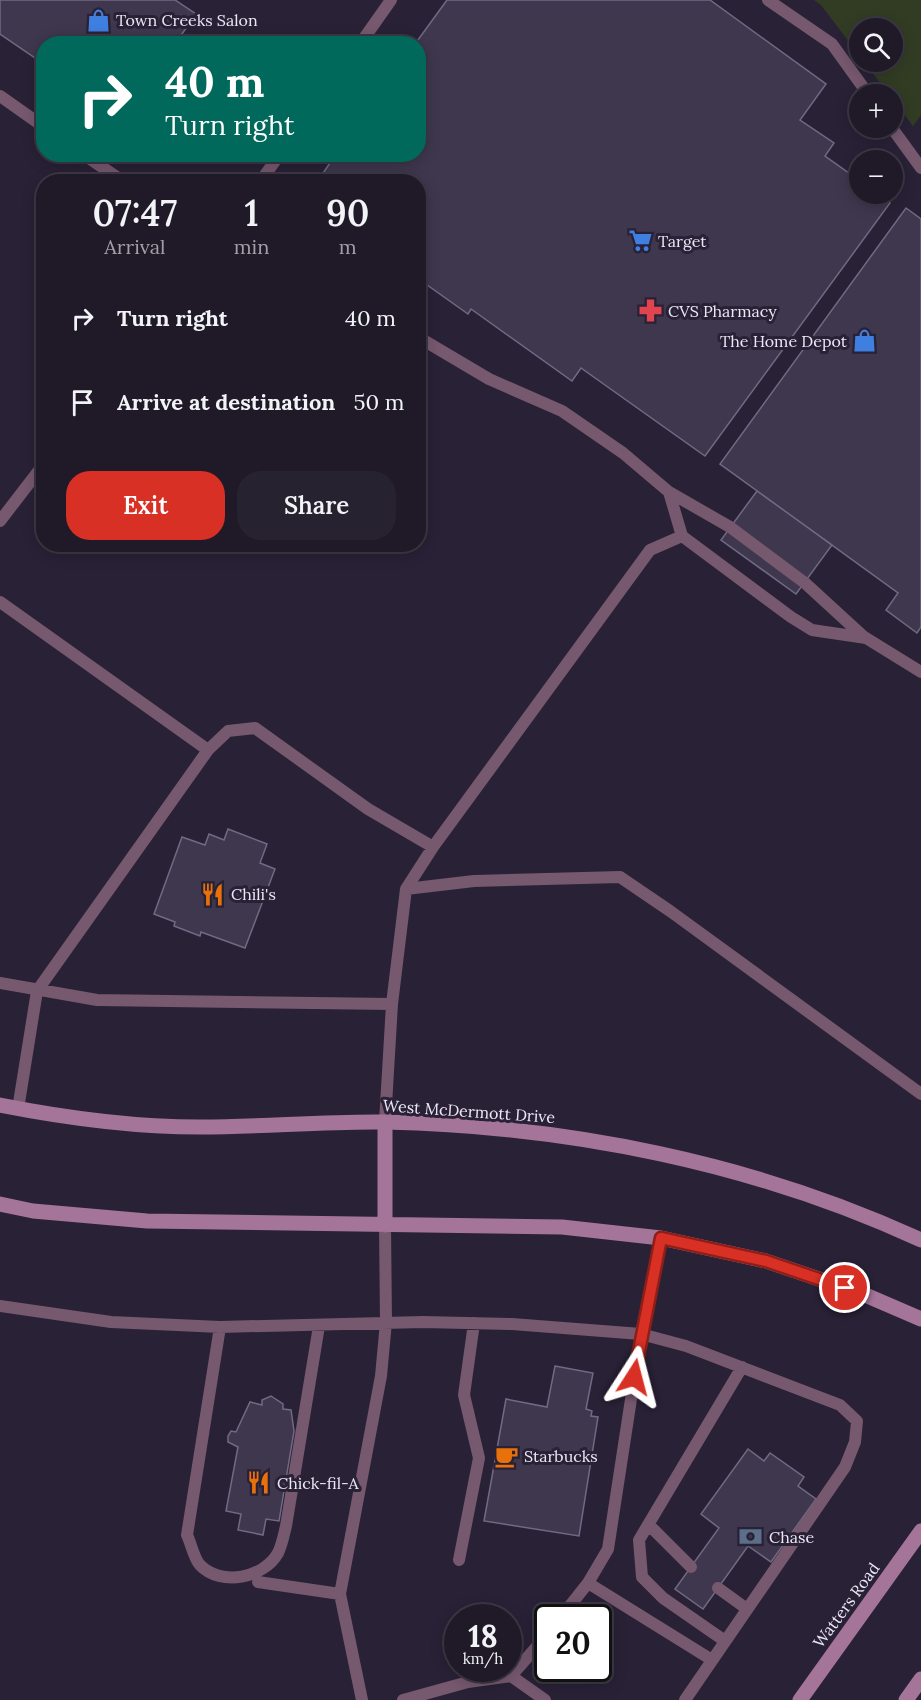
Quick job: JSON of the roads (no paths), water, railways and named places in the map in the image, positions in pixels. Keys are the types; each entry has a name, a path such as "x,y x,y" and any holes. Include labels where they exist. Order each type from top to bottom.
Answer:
{"main road":[{"name":"West McDermott Drive","path":"0,1105 98,1121 200,1127 385,1122 526,1130 649,1151 769,1183 840,1207 921,1240"},
{"path":"385,1122 385,1225"},
{"path":"0,1204 33,1211 147,1221 562,1227 661,1238 766,1261 863,1294 921,1320"},
{"name":"Watters Road","path":"800,1700 921,1531"},
{"path":"906,1700 921,1679"}],"lane":[{"path":"366,36 391,0"},
{"path":"768,0 832,44 861,84"},
{"path":"0,96 36,121"},
{"path":"898,138 921,168"},
{"path":"95,162 112,174"},
{"path":"426,342 489,379 562,411 623,453 669,492 730,528 805,582 866,638 921,672"},
{"path":"0,521 36,474"},
{"path":"669,492 682,536 791,617 812,630 866,638"},
{"path":"385,1122 392,1004 406,889 433,847 650,550 682,536"},
{"path":"0,602 208,750"},
{"path":"18,1108 37,991 208,750 228,731 255,728 368,809 433,847"},
{"path":"406,889 474,881 620,877 670,910 921,1094"},
{"path":"0,983 97,1000 392,1004"},
{"path":"362,1700 340,1594 381,1376 386,1322 385,1225"},
{"path":"571,1604 588,1583 608,1548 641,1334 661,1238"},
{"path":"0,1306 111,1322 220,1327 319,1326 386,1322 474,1323 641,1334 686,1346 840,1404 857,1421 855,1442 845,1467 685,1700"},
{"path":"459,1560 479,1458 464,1395 474,1323"},
{"path":"220,1327 187,1535 200,1565 221,1576 244,1576 259,1572 278,1554 286,1526 319,1326"},
{"path":"726,1641 663,1598 642,1577 639,1540 742,1367"},
{"path":"649,1525 691,1567"},
{"path":"258,1582 340,1594"},
{"path":"588,1583 712,1660"},
{"path":"718,1588 747,1609"},
{"path":"522,1664 534,1650"},
{"path":"403,1700 468,1682"},
{"path":"519,1682 544,1700"}],"place":[{"name":"Town Creeks Salon","path":"98,20"},
{"name":"Target","path":"640,241"},
{"name":"CVS Pharmacy","path":"650,311"},
{"name":"The Home Depot","path":"865,341"},
{"name":"Chili's","path":"213,894"},
{"name":"Starbucks","path":"506,1456"},
{"name":"Chick-fil-A","path":"259,1483"},
{"name":"Chase","path":"751,1537"}]}
